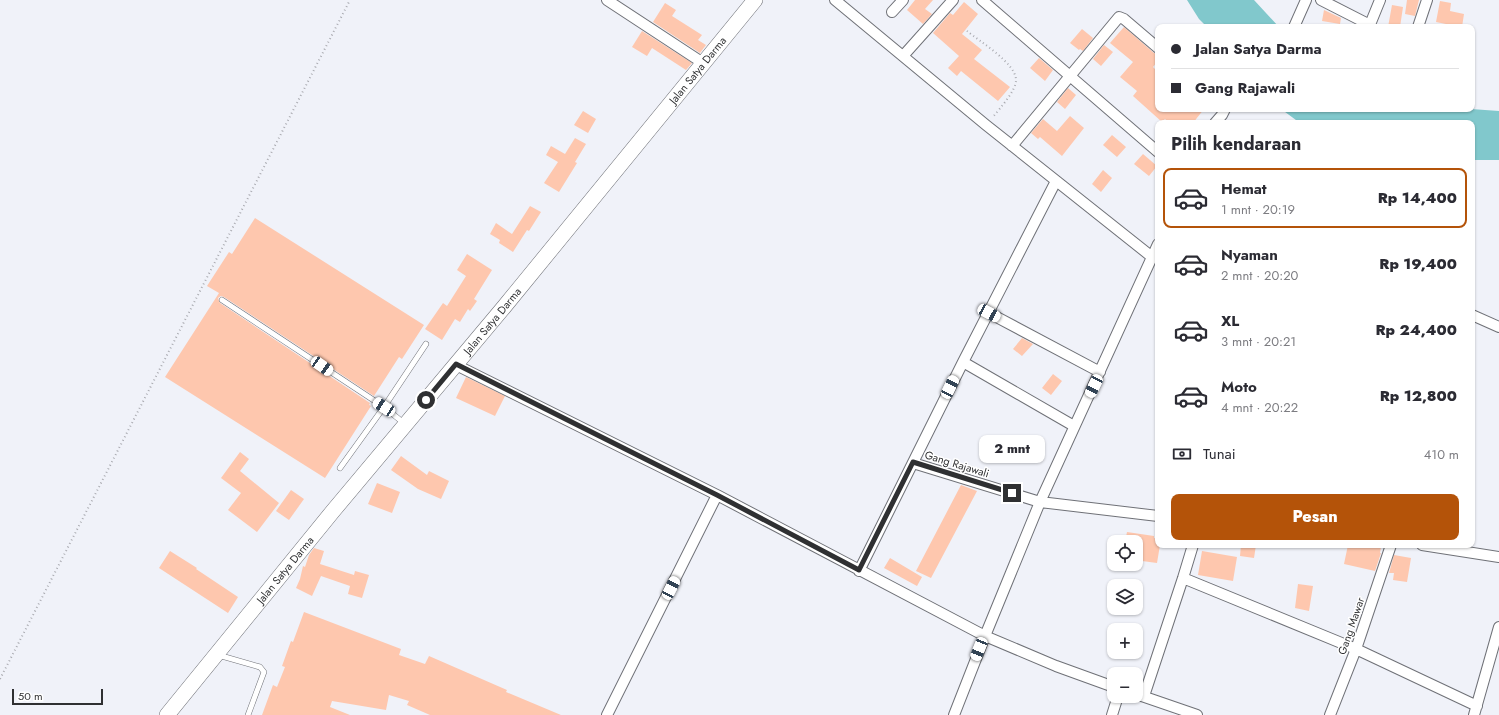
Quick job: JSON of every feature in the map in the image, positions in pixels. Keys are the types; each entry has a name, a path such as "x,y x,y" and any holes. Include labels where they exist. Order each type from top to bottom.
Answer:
{"main road":[{"name":"Jalan Satya Darma","path":"167,715 755,0"}],"street":[{"path":"607,0 703,63"},
{"path":"835,0 986,125 1152,257"},
{"path":"892,12 903,0"},
{"path":"903,56 953,0"},
{"path":"982,0 1155,149"},
{"path":"1295,24 1306,0"},
{"path":"1321,0 1365,24"},
{"path":"1370,24 1380,0"},
{"path":"1419,24 1427,0"},
{"path":"1012,146 1118,17 1121,17 1155,45"},
{"path":"859,570 1056,181"},
{"path":"954,715 984,636 1040,502 1155,250"},
{"path":"989,313 1100,372"},
{"path":"1475,316 1499,328"},
{"path":"963,362 1074,426"},
{"path":"456,364 717,495 984,636 1056,666 1107,684"},
{"name":"Gang Rajawali","path":"913,462 1040,502 1155,516"},
{"path":"607,715 717,495"},
{"path":"1143,687 1183,578 1192,548"},
{"name":"Gang Mawar","path":"1330,715 1356,649 1390,548"},
{"path":"1441,548 1499,557"},
{"path":"1183,578 1356,649 1475,711 1499,627"},
{"path":"1143,696 1197,715"},
{"path":"1112,715 1116,703"}],"lane":[{"path":"222,300 384,407 406,424"},
{"path":"340,468 384,407 426,344"},
{"path":"216,654 263,669 264,672 248,715"}],"path":[{"path":"0,679 350,0"},
{"path":"967,31 1004,60 1015,75 1016,80 1014,89 986,125"}],"water":[{"path":"1187,0 1254,0 1276,24 1204,24"},
{"path":"1475,109 1499,111 1499,160 1475,160 1475,120 1296,120 1285,112 1475,112"}],"building":[{"path":"915,0 933,0 925,9 932,14 923,24 907,10"},
{"path":"1407,0 1419,0 1415,16 1405,14"},
{"path":"1440,1 1451,3 1450,11 1464,14 1462,24 1446,24 1436,22"},
{"path":"964,2 978,14 962,34 982,50 974,59 1010,87 998,101 961,71 957,76 948,68 959,56 933,33 950,13 953,15"},
{"path":"665,3 676,10 672,16 702,35 698,40 706,45 700,53 653,22"},
{"path":"1392,5 1403,7 1400,24 1389,24"},
{"path":"1324,10 1341,18 1340,24 1322,21"},
{"path":"1124,27 1155,53 1155,65 1153,67 1155,69 1155,112 1202,112 1195,120 1160,120 1133,96 1137,91 1120,77 1133,62 1110,43"},
{"path":"1082,29 1093,38 1083,51 1080,49 1079,50 1070,43"},
{"path":"642,31 692,63 686,70 652,48 647,56 632,47"},
{"path":"1104,45 1113,52 1101,66 1093,59"},
{"path":"1039,58 1053,70 1045,81 1030,68"},
{"path":"1068,88 1076,95 1065,109 1057,102"},
{"path":"583,111 596,119 588,133 574,125"},
{"path":"1070,116 1084,128 1062,156 1040,137 1038,139 1031,133 1043,119 1057,131"},
{"path":"1112,135 1126,147 1117,157 1103,145"},
{"path":"575,138 586,144 575,162 577,163 559,192 544,183 558,162 546,155 551,146 565,154"},
{"path":"1143,154 1155,164 1155,168 1149,176 1134,164"},
{"path":"1103,170 1112,178 1101,192 1092,184"},
{"path":"530,206 541,212 513,252 499,243 500,240 490,234 496,223 512,234"},
{"path":"255,218 424,325 402,359 399,357 374,396 224,297 221,296 218,298 220,303 370,403 369,405 371,406 325,478 165,377 219,293 207,286 229,252 232,254"},
{"path":"467,254 492,270 474,299 477,301 470,311 468,309 460,322 455,319 442,340 425,329 443,303 447,306 466,276 457,270"},
{"path":"1022,338 1033,344 1022,356 1013,349"},
{"path":"1053,374 1062,381 1051,395 1042,388"},
{"path":"466,377 505,396 495,416 456,398"},
{"path":"240,452 249,459 240,471 279,503 257,532 228,510 241,493 221,478"},
{"path":"401,456 427,475 429,471 449,481 441,499 418,489 391,470"},
{"path":"377,483 400,492 392,513 368,504"},
{"path":"961,485 977,491 931,578 916,571"},
{"path":"291,490 304,499 289,520 276,511"},
{"path":"1127,532 1154,536 1155,548 1160,548 1157,563 1143,561 1143,535 1126,535"},
{"path":"314,548 324,551 320,564 354,575 355,571 369,575 362,598 348,594 350,586 321,576 312,596 296,588 303,566 305,567 309,555"},
{"path":"1241,548 1256,548 1254,558 1240,556"},
{"path":"1347,548 1381,548 1381,553 1375,571 1344,564"},
{"path":"170,551 238,597 228,613 159,568"},
{"path":"1202,551 1237,557 1233,581 1198,575"},
{"path":"1394,555 1411,558 1407,582 1393,580 1394,573 1389,573"},
{"path":"890,558 922,577 917,586 884,568"},
{"path":"1298,584 1313,586 1309,611 1295,608"},
{"path":"304,612 401,649 399,655 425,664 429,656 507,690 506,692 561,715 430,715 407,705 409,701 389,695 386,710 332,701 330,707 350,715 262,715 273,685 277,687 285,667 282,666 291,641 293,642"}],"route":[{"path":"426,400 456,364 717,495 859,570 913,462 1012,493"}]}
